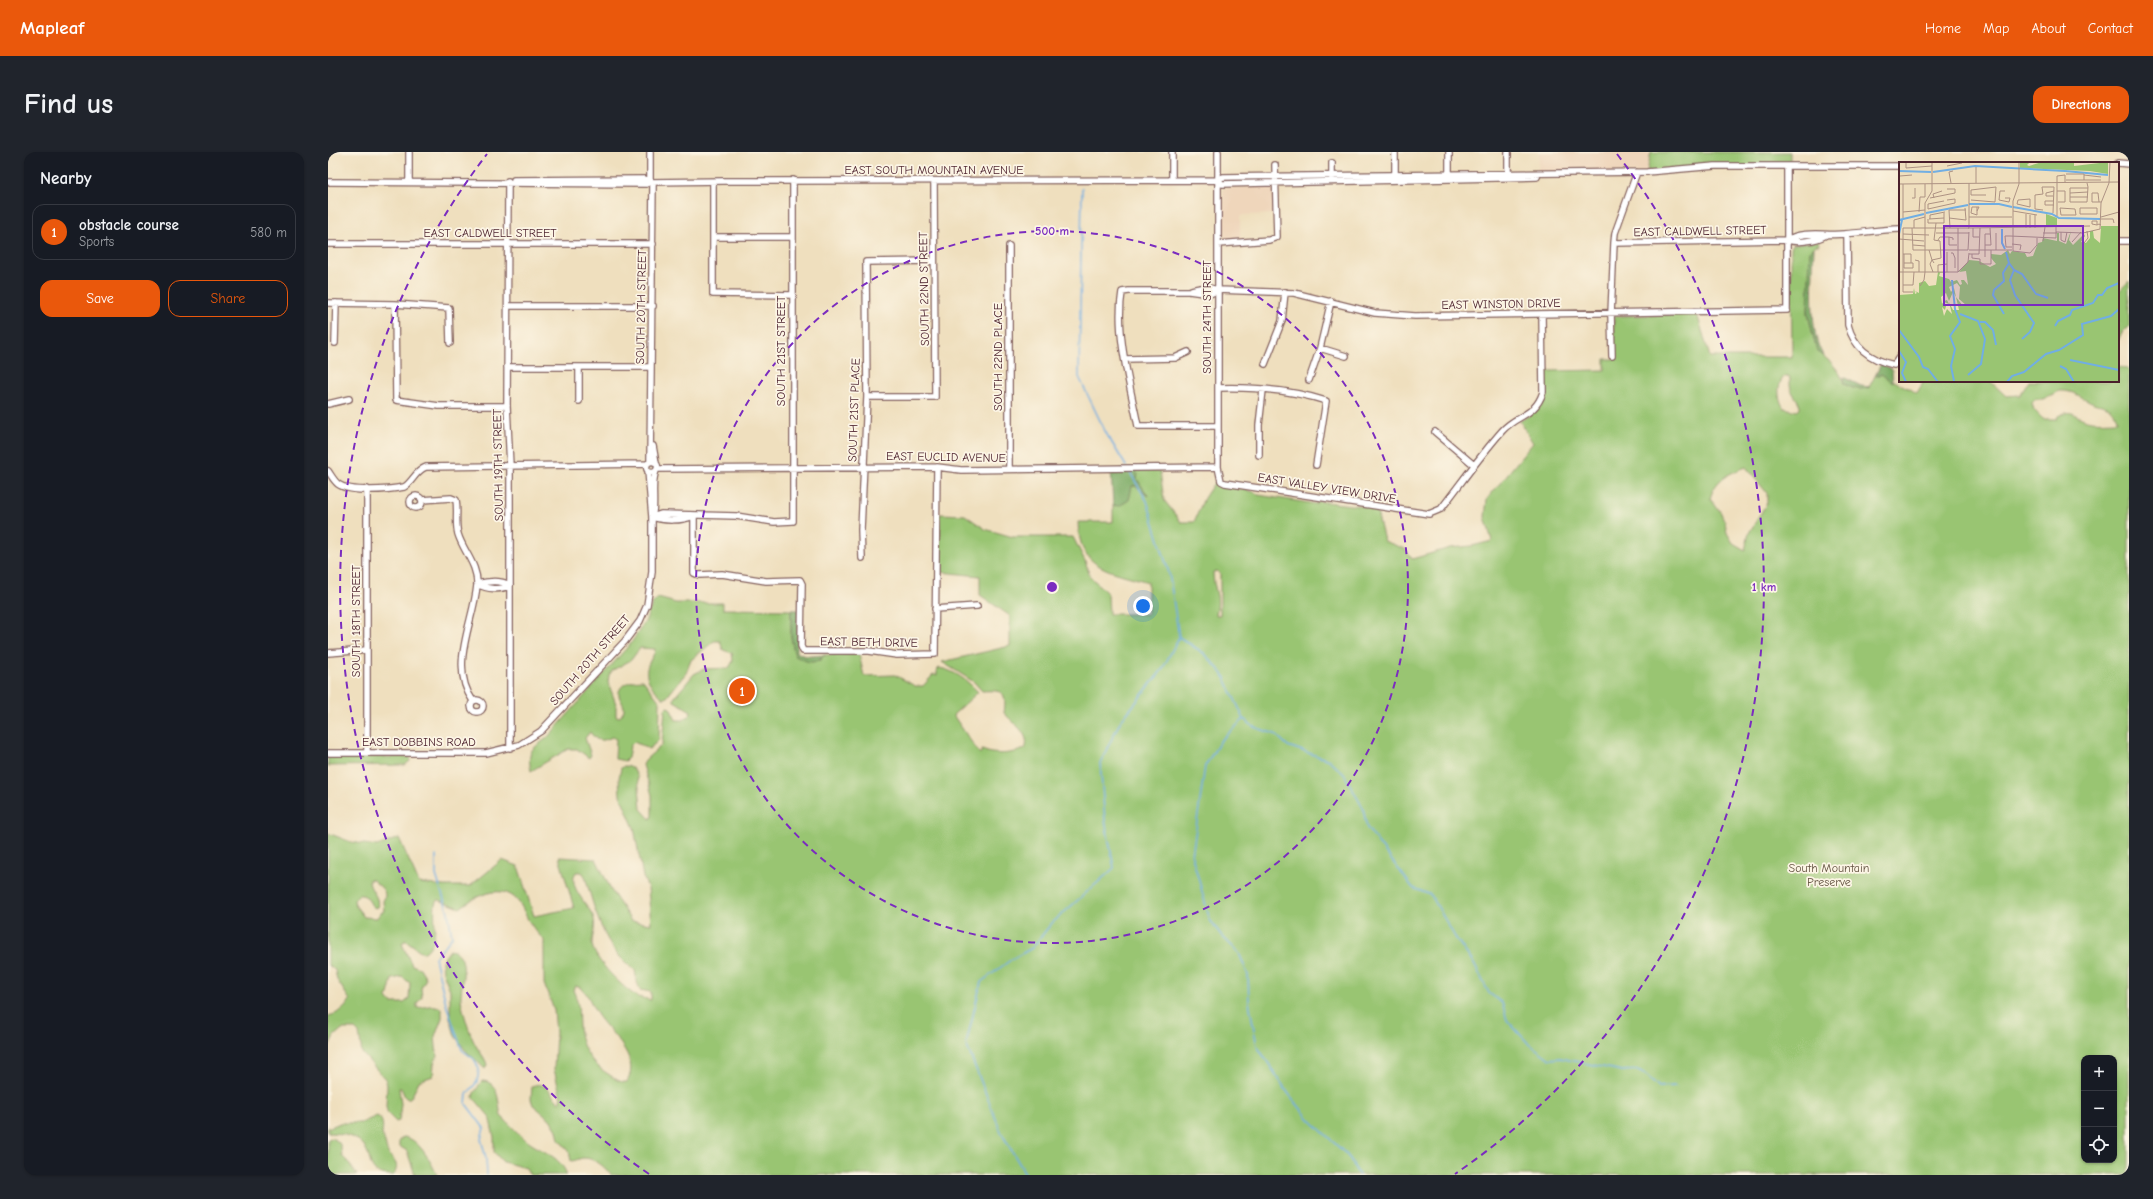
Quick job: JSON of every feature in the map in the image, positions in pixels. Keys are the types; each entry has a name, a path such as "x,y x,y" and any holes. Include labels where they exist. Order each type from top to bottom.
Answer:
{"street":[{"path":"409,152 409,181"},
{"name":"SOUTH 20TH STREET","path":"510,748 524,742 546,726 625,641 640,621 647,605 652,583 652,516 655,501 651,432 653,244 650,152"},
{"path":"1172,152 1172,180"},
{"name":"SOUTH 24TH STREET","path":"1218,152 1218,467 1221,481"},
{"path":"1394,152 1394,177"},
{"path":"1449,152 1449,176"},
{"path":"1508,152 1508,175"},
{"path":"1332,163 1332,179"},
{"path":"2119,163 2129,164"},
{"path":"1218,244 1269,240 1277,236 1275,165"},
{"path":"1787,166 1787,240"},
{"name":"EAST SOUTH MOUNTAIN AVENUE","path":"328,182 508,181 524,179 645,179 652,182 793,180 1218,180 1223,178 1276,180 1637,172 1702,167 1899,166"},
{"path":"1612,356 1610,314 1615,232 1637,172"},
{"name":"SOUTH 21ST STREET","path":"694,516 736,516 782,522 793,521 793,180"},
{"name":"SOUTH 19TH STREET","path":"508,181 507,406 510,466 510,748"},
{"name":"SOUTH 22ND STREET","path":"867,398 935,397 936,341 933,311 934,181"},
{"path":"713,182 713,294 792,295"},
{"name":"EAST CALDWELL STREET","path":"1614,244 1787,240 1794,236 1813,237 1881,229 1899,229"},
{"path":"1847,234 1848,325 1851,336 1857,345 1869,355 1894,365 1899,358"},
{"path":"713,237 792,237"},
{"name":"EAST WINSTON DRIVE","path":"1125,359 1121,330 1122,292 1199,291 1213,293 1218,290 1285,292 1331,301 1374,313 1415,316 1787,310 1787,240"},
{"name":"EAST CALDWELL STREET","path":"328,244 653,244"},
{"name":"SOUTH 22ND PLACE","path":"1009,246 1009,469"},
{"name":"SOUTH 21ST PLACE","path":"862,558 863,468 867,398 866,262 933,261"},
{"path":"1265,364 1282,321 1285,292"},
{"path":"1309,380 1320,348 1331,301"},
{"path":"328,303 395,304 449,308 450,342"},
{"path":"335,343 336,303"},
{"path":"395,304 396,400 439,406 507,406"},
{"path":"508,306 653,306"},
{"path":"1435,432 1474,465 1504,429 1532,411 1540,403 1543,392 1542,315"},
{"path":"1320,348 1346,356"},
{"path":"1188,352 1175,358 1125,359 1138,426 1218,426"},
{"path":"507,367 651,366"},
{"path":"579,367 579,401"},
{"path":"1218,388 1304,394 1326,401 1316,465"},
{"path":"1258,455 1258,425 1263,390"},
{"path":"328,404 349,399"},
{"name":"EAST VALLEY VIEW DRIVE","path":"1221,481 1233,485 1429,514 1441,509 1474,465"},
{"name":"EAST EUCLID AVENUE","path":"328,472 337,484 348,488 367,489 404,487 408,485 418,471 426,467 629,466 792,469 937,467 961,470 1218,467"},
{"path":"937,467 935,608 977,606"},
{"name":"SOUTH 18TH STREET","path":"367,489 367,753"},
{"path":"422,500 452,498 456,500 458,535 473,565 477,584 462,663 468,695 473,701"},
{"path":"652,516 661,514 694,516"},
{"name":"EAST BETH DRIVE","path":"694,516 694,573 699,575 736,576 766,581 800,580 802,584 801,646 803,651 869,651 897,655 935,654 935,608"},
{"path":"492,582 492,588"},
{"path":"477,584 504,582 510,585"},
{"path":"477,584 485,588 504,588 510,585"},
{"path":"328,654 367,650"},
{"name":"EAST DOBBINS ROAD","path":"328,753 472,754 510,748"}],"shaded area":[{"path":"1539,152 1651,152 1647,172 1538,174"},
{"path":"1274,187 1274,214 1242,215 1240,217 1240,241 1224,241 1223,188"}],"green space":[{"path":"1651,152 1790,152 1790,167 1773,165 1647,172"},
{"name":"South Mountain Preserve","path":"1819,241 1820,245 1816,245 1810,251 1808,314 1817,352 1834,365 1844,384 1853,388 1869,387 1875,376 1881,374 1917,393 1923,382 1991,382 2006,396 2020,395 2028,382 2119,382 2119,366 2129,370 2129,1175 611,1175 603,1166 588,1158 581,1158 571,1161 569,1151 559,1140 557,1130 550,1119 533,1105 531,1099 532,1086 544,1086 559,1102 561,1098 554,1069 556,1033 554,1010 544,984 544,940 529,921 520,904 514,897 507,893 499,892 490,892 482,895 460,908 439,900 436,901 434,936 429,949 423,953 407,941 404,941 402,944 412,965 420,968 426,978 421,988 422,997 417,1003 417,1008 430,1006 439,1007 442,1009 442,1018 435,1036 437,1057 434,1063 433,1076 419,1081 412,1096 408,1099 405,1097 401,1088 399,1088 401,1104 399,1121 396,1122 388,1114 386,1107 386,1080 362,1053 359,1033 355,1029 342,1029 334,1036 328,1048 328,1016 341,1011 350,1000 337,980 335,970 328,965 328,833 351,842 377,846 399,838 419,883 444,886 470,886 502,860 518,866 534,916 574,908 559,857 596,859 611,890 631,921 651,924 648,888 643,877 634,828 620,795 619,778 621,768 624,766 632,767 638,777 641,809 650,819 652,816 652,795 643,765 645,760 662,745 665,709 667,707 670,708 676,720 683,720 690,715 691,711 674,701 674,698 694,674 704,669 729,668 733,661 732,653 723,650 720,641 714,641 691,660 686,673 666,698 663,698 655,690 647,677 648,666 655,649 640,648 631,660 613,670 609,675 608,682 616,704 616,716 620,717 623,712 624,708 619,692 623,685 627,683 643,680 660,702 659,740 649,749 634,742 630,746 628,758 625,761 615,759 616,739 612,737 605,740 600,740 595,738 590,732 585,738 591,755 589,758 577,749 568,749 531,771 530,754 534,748 547,738 631,643 645,622 652,604 658,598 676,603 723,603 723,609 791,610 791,637 795,656 819,661 825,655 859,654 864,676 895,675 915,686 923,686 933,675 937,675 937,670 939,668 950,671 965,680 978,692 953,715 979,753 981,753 982,750 998,754 1020,751 1025,749 1026,739 1024,734 1004,713 1005,700 1002,693 995,691 982,691 974,682 942,662 1010,646 1010,616 980,595 980,576 940,572 940,514 965,515 985,529 1013,537 1073,537 1085,561 1090,576 1108,594 1109,614 1148,614 1148,582 1109,570 1099,566 1090,559 1084,550 1080,538 1078,522 1113,522 1113,505 1119,506 1132,486 1136,486 1148,496 1137,479 1134,470 1160,471 1164,500 1181,522 1194,522 1204,498 1214,483 1255,492 1258,495 1316,504 1317,501 1376,508 1384,541 1405,549 1412,559 1450,548 1472,546 1492,541 1485,517 1487,499 1533,443 1520,421 1529,416 1543,402 1546,390 1546,371 1605,370 1605,359 1614,359 1614,316 1697,314 1710,357 1792,357 1791,248 1793,244","holes":["1785,376 1789,376 1791,389 1800,406 1800,409 1797,411 1784,408 1780,401 1779,388 1780,383","2059,391 2069,392 2109,408 2116,416 2117,421 2091,421 2072,413 2063,414 2058,416 2057,419 2043,419 2034,410 2032,403 2035,399 2043,399","1746,467 1767,493 1767,503 1749,533 1745,550 1733,543 1727,533 1725,522 1720,511 1710,499 1712,492 1723,478","1217,571 1220,573 1220,615 1216,615 1218,602 1213,578 1213,572","576,872 582,872 585,876 597,916 608,940 624,961 635,970 637,983 640,990 651,992 651,1000 638,997 625,988 610,974 598,958 592,944 594,927 593,916 576,889 574,883","369,879 373,880 381,887 385,894 383,901 384,911 380,913 377,918 364,917 355,905 354,900 358,895 361,895 366,897 373,907 377,908 378,904 376,896 370,886","402,977 410,983 409,999 404,1003 391,1003 387,998 392,979","575,986 579,987 586,993 597,1014 622,1045 627,1054 630,1063 630,1072 627,1082 619,1081 602,1070 596,1065 584,1048 580,1034 577,1000 573,990"]},
{"path":"1814,247 1814,320 1819,347 1824,356 1817,352 1808,314 1810,251"},
{"path":"2129,281 2129,327 2122,332 2119,339 2119,291"},
{"path":"1881,364 1892,369 1893,382 1881,374 1875,376"},
{"path":"1843,377 1861,386 1870,387 1857,389 1851,387 1844,384"},
{"path":"1111,470 1134,470 1138,474 1137,479 1148,496 1136,486 1132,486 1129,500 1119,506 1113,505"},
{"path":"791,610 798,610 797,652 807,656 825,655 818,661 811,662 795,656 791,637"},
{"path":"328,757 410,757 410,761 405,765 328,766"},
{"path":"450,950 457,952 463,963 461,999 466,1022 473,1040 486,1062 487,1065 485,1069 465,1050 455,1036 450,1018 450,990 443,972 442,961"},
{"path":"482,1081 488,1082 495,1089 501,1116 526,1140 555,1158 564,1168 567,1175 530,1175 526,1168 503,1162 494,1152 494,1137 489,1116 473,1097"},
{"path":"377,1116 382,1122 382,1135 387,1151 396,1163 396,1171 394,1175 385,1175 375,1171 365,1147 358,1140 343,1135 328,1133 328,1128 340,1123 361,1123"},
{"path":"403,1137 409,1138 419,1146 428,1157 437,1175 415,1175 407,1151 399,1146 399,1142"},
{"path":"332,1138 339,1143 342,1156 357,1175 328,1175 328,1139"}],"waterway":[{"path":"1082,188 1079,377 1106,433 1126,466"},
{"path":"1026,1175 1002,1134 966,1044 981,982 1012,959 1032,948 1051,924 1114,868 1105,820 1100,763 1120,722 1162,670 1179,637 1169,573 1147,501 1128,469"},
{"path":"1179,637 1205,654 1223,674 1244,719 1221,740 1205,766 1192,856 1210,920 1221,935 1239,953 1248,975 1249,1002 1257,1046 1288,1093 1310,1120 1347,1155 1359,1175"},
{"path":"1244,719 1254,727 1275,734 1288,746 1329,760 1344,774 1363,808 1367,828 1413,888 1431,895 1455,937 1474,964 1489,993 1502,1003 1507,1020 1528,1043 1550,1059 1560,1058 1622,1071 1636,1070 1646,1075 1659,1087 1675,1086"},
{"path":"436,856 436,875 448,912 452,937 435,958 446,1004 462,1050 474,1059 479,1069 477,1082 467,1094 466,1104 484,1128 481,1139 486,1158 487,1175"}],"place":[{"name":"obstacle course","path":"742,691"}]}
